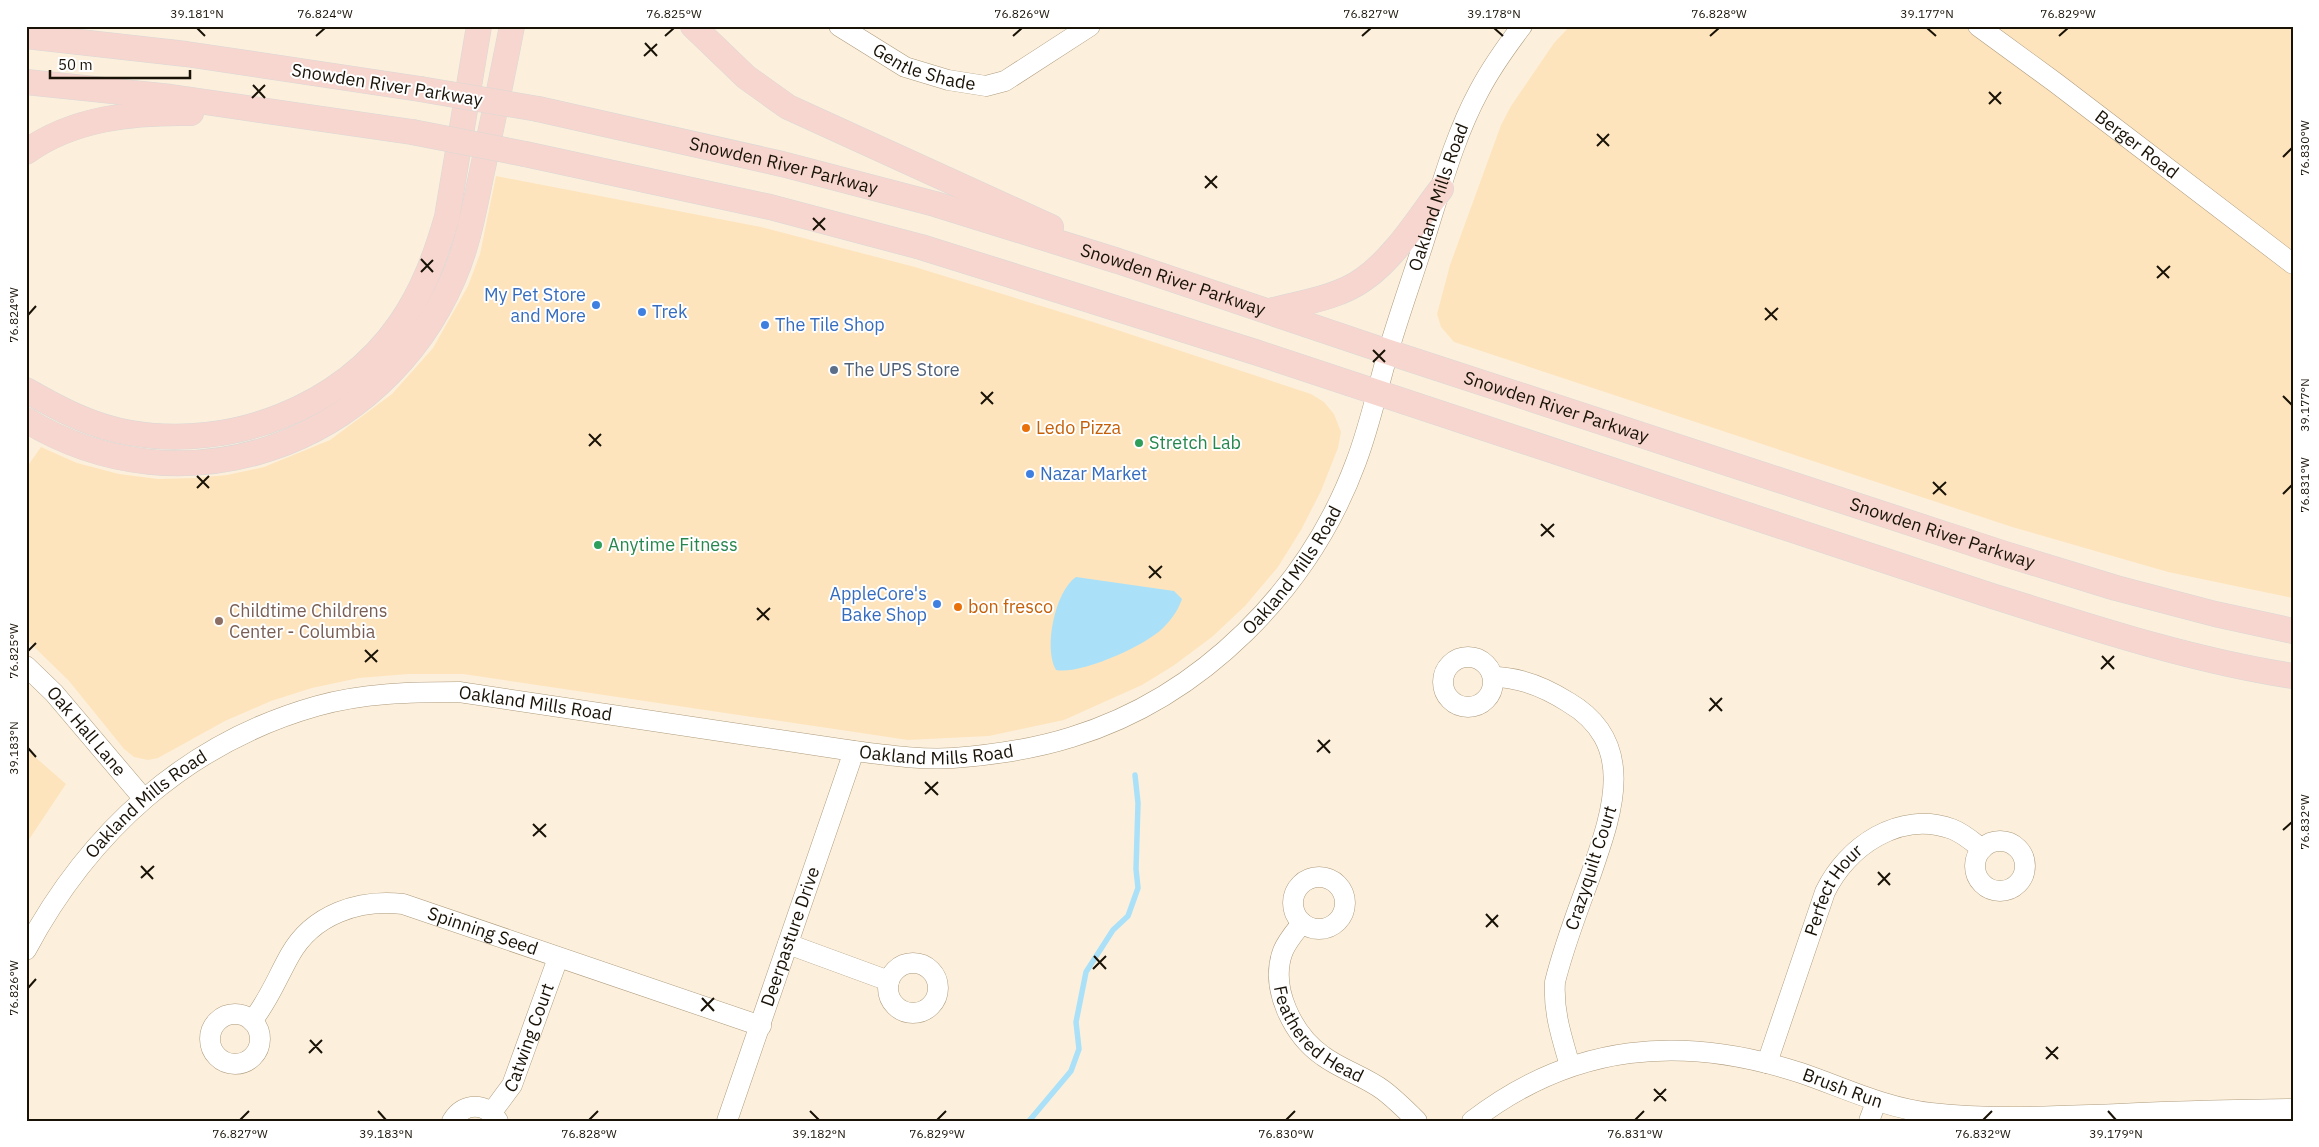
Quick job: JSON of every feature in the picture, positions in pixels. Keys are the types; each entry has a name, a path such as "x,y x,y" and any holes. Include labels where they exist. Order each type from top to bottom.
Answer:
{"main road":[{"path":"78,26 101,26"},
{"path":"26,390 63,411 130,433 196,436 253,428 282,416 337,386 364,365 400,325 415,301 439,245 448,217 479,26"},
{"path":"26,420 50,435 85,448 125,458 162,463 226,460 294,441 354,406 382,383 402,362 437,311 453,278 472,222 512,26"},
{"path":"693,26 746,78 788,107 1023,213 1118,261"},
{"name":"Snowden River Parkway","path":"26,36 186,54 420,89 538,109 792,166 935,204 1118,261 1388,352 2005,554 2116,588 2215,614 2293,631"},
{"path":"26,82 171,97 412,132 525,154 770,207 921,247 2100,629 2198,655 2293,676"},
{"path":"26,152 45,138 73,127 113,118 161,112 308,116"},
{"path":"1270,311 1324,297 1363,280 1394,250 1441,189"}],"street":[{"name":"Gentle Shade","path":"839,26 878,52 911,69 969,85 986,86 1005,81 1090,26"},
{"name":"Oakland Mills Road","path":"26,950 65,885 93,850 143,798 191,763 232,738 317,706 360,697 408,692 459,692 854,751 908,757 951,758 1033,747 1072,737 1111,723 1154,701 1225,651 1259,619 1294,578 1320,540 1342,498 1357,460 1388,352 1460,134 1478,92 1500,56 1522,26"},
{"name":"Berger Road","path":"1978,26 2056,83 2293,264"},
{"name":"Oak Hall Lane","path":"26,666 54,693 143,798"},
{"name":"Crazyquilt Court","path":"1493,677 1509,677 1524,682 1557,695 1575,706 1598,728 1612,758 1615,773 1612,808 1555,982 1554,1002 1557,1020 1570,1066"},
{"name":"Deerpasture Drive","path":"728,1121 854,751"},
{"name":"Perfect Hour","path":"1767,1063 1825,892 1844,862 1868,840 1884,832 1918,824 1952,829 1982,849"},
{"name":"Spinning Seed","path":"252,1021 265,1006 291,953 304,937 328,918 361,903 382,902 402,904 761,1026"},
{"name":"Feathered Head","path":"1302,923 1285,946 1279,966 1284,1001 1292,1021 1305,1039 1321,1055 1384,1090 1417,1121"},
{"path":"788,944 889,981"},
{"name":"Catwing Court","path":"452,1121 457,1113 473,1106 482,1107 495,1117 512,1085 558,958"},
{"name":"Brush Run","path":"1472,1121 1513,1092 1570,1066 1638,1051 1700,1050 1767,1063 1876,1102 1929,1113 1972,1117 2293,1109"},
{"path":"1869,1121 1876,1102"}],"shaded area":[{"path":"1570,26 2293,26 2293,598 2168,572 2012,527 1454,342 1441,327 1437,314 1450,265 1501,125 1511,106 1554,43"},
{"path":"496,176 761,227 915,267 1090,321 1311,394 1324,402 1334,414 1341,432 1338,448 1321,491 1301,530 1278,567 1245,606 1212,637 1173,666 1142,685 1064,720 989,736 908,740 463,674 409,674 359,678 312,688 271,701 225,721 158,758 148,760 134,757 124,749 69,681 26,639 26,468 41,447 77,463 119,474 158,479 227,475 264,467 330,440 392,394 433,348 468,286 480,254"},
{"path":"26,749 66,784 26,844"}],"water":[{"path":"1076,577 1174,591 1182,599 1177,611 1163,628 1128,651 1096,664 1067,670 1056,670 1052,661 1051,649 1053,621 1062,594"}],"waterway":[{"path":"1029,1121 1071,1071 1079,1049 1076,1022 1086,972 1113,930 1128,916 1138,888 1136,869 1138,803 1135,775"}],"place":[{"name":"My Pet Store and More","path":"596,305"},
{"name":"Trek","path":"642,312"},
{"name":"The Tile Shop","path":"765,325"},
{"name":"The UPS Store","path":"834,370"},
{"name":"Ledo Pizza","path":"1026,428"},
{"name":"Stretch Lab","path":"1139,443"},
{"name":"Nazar Market","path":"1030,474"},
{"name":"Anytime Fitness","path":"598,545"},
{"name":"AppleCore's Bake Shop","path":"937,604"},
{"name":"bon fresco","path":"958,607"},
{"name":"Childtime Childrens Center - Columbia","path":"219,621"}]}
